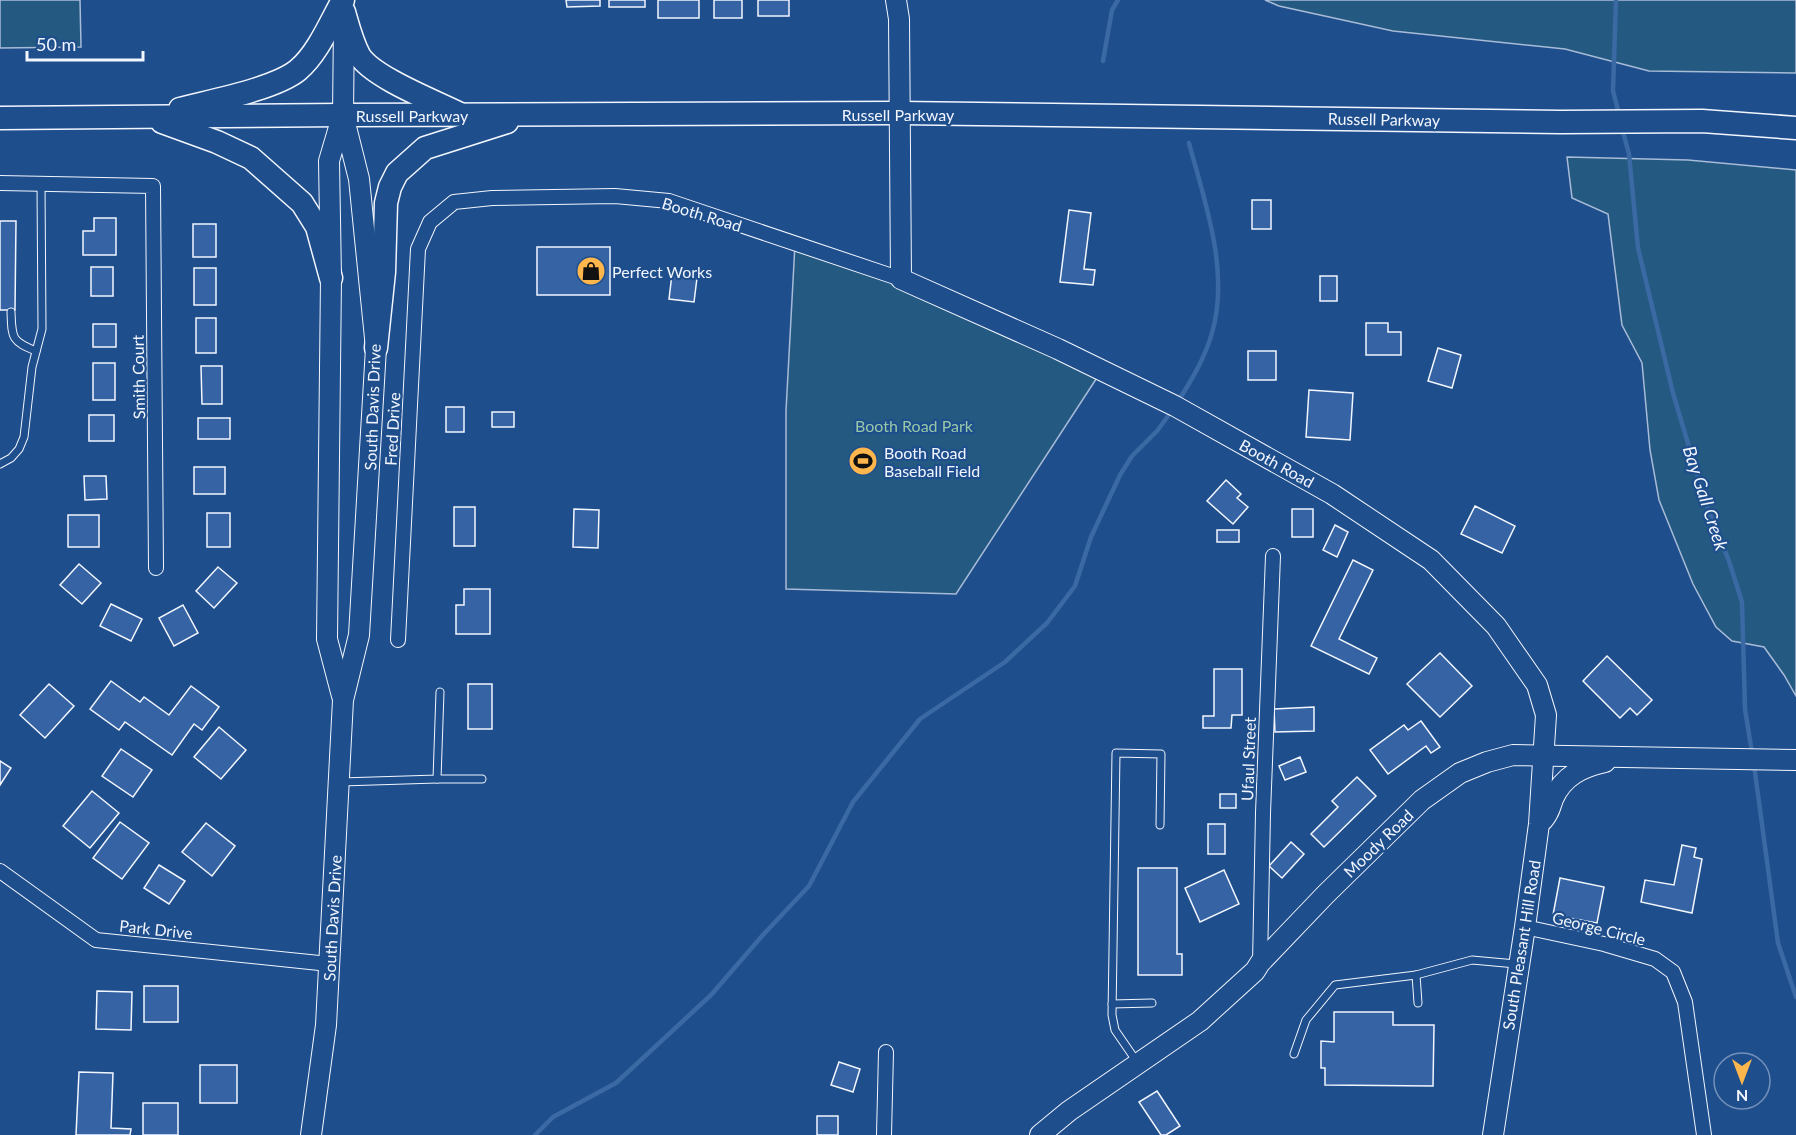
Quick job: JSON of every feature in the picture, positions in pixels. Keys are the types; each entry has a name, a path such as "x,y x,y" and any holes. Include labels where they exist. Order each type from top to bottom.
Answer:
{"main road":[{"path":"344,4 356,48 366,64 385,77 462,115"},
{"path":"149,117 271,84 288,77 299,69 344,4"},
{"name":"Russell Parkway","path":"0,118 899,113 1702,122 1796,128"},
{"path":"376,348 384,272 386,203 397,173 425,148 532,115"},
{"path":"149,117 217,142 251,158 268,172 302,203 317,227 331,278"}],"street":[{"path":"896,0 899,20 901,279"},
{"name":"South Davis Drive","path":"311,1135 326,1025 343,700 359,635 376,348 358,179 343,115 344,4"},
{"name":"South Davis Drive","path":"343,115 329,161 331,278 327,639 343,700"},
{"path":"0,183 41,184"},
{"name":"Smith Court","path":"41,184 153,186 156,568"},
{"name":"Booth Road","path":"430,222 454,202 492,198 615,196 669,201 901,279 1058,349 1175,406 1332,494 1431,560 1496,626 1537,685 1546,715 1545,755"},
{"name":"Fred Drive","path":"398,640 418,249 430,222"},
{"name":"Ufaul Street","path":"1260,963 1273,556"},
{"name":"Moody Road","path":"1040,1135 1069,1111 1200,1021 1255,971 1326,894 1422,800 1460,773 1513,755 1796,760"},
{"name":"South Pleasant Hill Road","path":"1493,1135 1525,927 1539,824 1545,755"},
{"path":"1539,824 1550,811 1559,790 1575,772 1586,766 1626,757"},
{"name":"Park Drive","path":"0,871 96,940 329,964"},
{"name":"George Circle","path":"1525,927 1604,944 1655,959 1673,972 1685,1002 1704,1135"},
{"path":"884,1135 886,1052"}],"lane":[{"path":"0,464 11,458 19,449 24,437 32,367 42,329 41,184"},
{"path":"11,312 12,336 18,344 36,351"},
{"path":"437,779 440,692"},
{"path":"1139,1064 1115,1030 1112,1004 1116,753 1161,754 1160,825"},
{"path":"339,782 482,779"},
{"path":"1294,1054 1306,1020 1335,985 1416,975 1472,960 1519,964"},
{"path":"1416,975 1418,1003"},
{"path":"1112,1004 1152,1003"}],"green space":[{"path":"0,0 80,0 81,47 0,48"},
{"path":"1265,0 1796,0 1796,73 1649,71 1565,49 1393,31 1279,6"},
{"path":"1567,157 1688,160 1796,170 1796,696 1764,647 1732,641 1716,627 1693,584 1659,500 1650,450 1642,363 1622,325 1608,214 1572,198"},
{"name":"Booth Road Park","path":"795,244 901,279 1102,370 956,594 786,589 786,411"}],"building":[{"path":"566,0 600,0 600,6 567,7"},
{"path":"609,0 645,0 645,7 609,7"},
{"path":"658,0 699,0 699,18 658,18"},
{"path":"714,0 742,0 742,18 714,18"},
{"path":"758,0 789,0 789,16 758,16"},
{"path":"1252,200 1271,200 1271,229 1252,229"},
{"path":"1069,210 1091,213 1084,269 1095,270 1093,285 1060,282"},
{"path":"94,218 116,218 116,255 83,255 83,231 94,231"},
{"path":"0,221 16,221 15,310 0,310"},
{"path":"193,224 216,224 216,257 193,257"},
{"path":"537,247 610,247 610,295 537,295"},
{"path":"91,267 113,267 113,296 91,296"},
{"path":"194,268 216,268 216,305 194,305"},
{"path":"672,274 697,278 694,302 669,299"},
{"path":"1320,276 1337,276 1337,301 1320,301"},
{"path":"196,318 216,318 216,353 196,353"},
{"path":"1366,323 1388,323 1388,332 1401,332 1401,355 1366,355"},
{"path":"93,324 116,324 116,347 93,347"},
{"path":"1438,348 1461,355 1452,388 1428,381"},
{"path":"1248,351 1276,351 1276,380 1248,380"},
{"path":"93,363 115,363 115,400 93,400"},
{"path":"201,366 222,366 222,404 202,404"},
{"path":"1309,390 1353,393 1350,440 1306,437"},
{"path":"446,407 464,407 464,432 446,432"},
{"path":"492,412 514,412 514,427 492,427"},
{"path":"89,415 114,415 114,441 89,441"},
{"path":"198,418 230,418 230,439 198,439"},
{"path":"194,467 225,467 225,494 194,494"},
{"path":"84,476 106,476 107,499 85,500"},
{"path":"1226,480 1241,494 1237,498 1248,507 1233,524 1207,501"},
{"path":"1475,506 1515,526 1502,553 1461,534"},
{"path":"454,507 475,507 475,546 454,546"},
{"path":"574,509 599,510 598,548 573,547"},
{"path":"1292,509 1313,509 1313,537 1292,537"},
{"path":"207,513 230,513 230,547 207,547"},
{"path":"68,515 99,515 99,547 68,547"},
{"path":"1335,525 1348,532 1337,557 1323,550"},
{"path":"1217,530 1239,530 1239,542 1217,542"},
{"path":"1353,560 1373,570 1339,639 1377,658 1369,674 1311,646"},
{"path":"79,564 101,583 82,604 60,585"},
{"path":"218,567 237,583 214,608 196,591"},
{"path":"464,589 490,589 490,634 456,634 456,605 464,605"},
{"path":"111,604 142,619 131,641 100,626"},
{"path":"183,605 198,633 174,646 159,618"},
{"path":"1440,653 1472,686 1440,717 1407,684"},
{"path":"1607,656 1652,700 1637,715 1630,708 1620,718 1583,681"},
{"path":"1214,669 1242,669 1242,715 1232,715 1231,728 1203,728 1203,716 1214,716"},
{"path":"111,681 140,702 144,697 169,715 191,686 219,707 202,730 194,724 172,755 125,722 119,730 90,709"},
{"path":"49,684 74,706 45,738 20,715"},
{"path":"468,684 492,684 492,729 468,729"},
{"path":"1314,707 1314,731 1275,732 1274,709"},
{"path":"1421,721 1440,747 1431,753 1426,746 1388,774 1370,750 1404,725 1408,730"},
{"path":"219,727 246,750 221,779 194,757"},
{"path":"121,749 152,770 133,797 102,776"},
{"path":"1300,757 1306,772 1285,780 1279,766"},
{"path":"0,761 11,768 0,785"},
{"path":"1357,777 1376,796 1324,847 1311,834 1338,807 1332,801"},
{"path":"92,791 119,813 90,848 63,826"},
{"path":"1220,794 1236,794 1236,808 1220,808"},
{"path":"120,822 149,843 122,879 93,858"},
{"path":"206,823 235,846 212,876 182,852"},
{"path":"1208,824 1225,824 1225,854 1208,854"},
{"path":"1291,842 1304,854 1282,878 1269,866"},
{"path":"1682,845 1696,848 1694,857 1702,859 1692,913 1641,902 1645,880 1674,885"},
{"path":"159,865 185,881 169,904 144,888"},
{"path":"1138,868 1177,868 1177,954 1182,954 1182,975 1138,975"},
{"path":"1224,870 1239,904 1200,922 1185,888"},
{"path":"1560,878 1604,887 1597,923 1553,915"},
{"path":"144,986 178,986 178,1022 144,1022"},
{"path":"97,991 132,992 131,1030 96,1029"},
{"path":"1334,1012 1393,1012 1393,1025 1434,1025 1433,1086 1325,1085 1325,1068 1321,1068 1321,1041 1334,1042"},
{"path":"839,1062 860,1069 853,1092 831,1085"},
{"path":"200,1065 237,1065 237,1103 200,1103"},
{"path":"79,1072 113,1073 111,1128 131,1129 130,1135 76,1135"},
{"path":"1157,1091 1180,1126 1166,1135 1161,1135 1139,1102"},
{"path":"143,1103 178,1103 178,1135 143,1135"},
{"path":"817,1116 838,1116 838,1135 817,1135"}],"waterway":[{"path":"1103,61 1112,10 1118,0"},
{"name":"Bay Gall Creek","path":"1616,0 1613,91 1619,114"},
{"name":"Bay Gall Creek","path":"1622,128 1629,154 1638,248 1673,393 1706,504 1729,561 1742,602 1745,709 1752,753"},
{"path":"1177,403 1206,351 1217,309 1217,261 1213,237 1189,143"},
{"path":"535,1135 553,1117 616,1083 711,995 809,886 853,802 920,719 1005,662 1047,623 1075,586 1091,537 1120,475 1132,456 1157,431 1171,412"},
{"name":"Bay Gall Creek","path":"1754,765 1778,943 1796,997"}],"place":[{"name":"Perfect Works","path":"591,271"},
{"name":"Booth Road Baseball Field","path":"863,461"}]}
